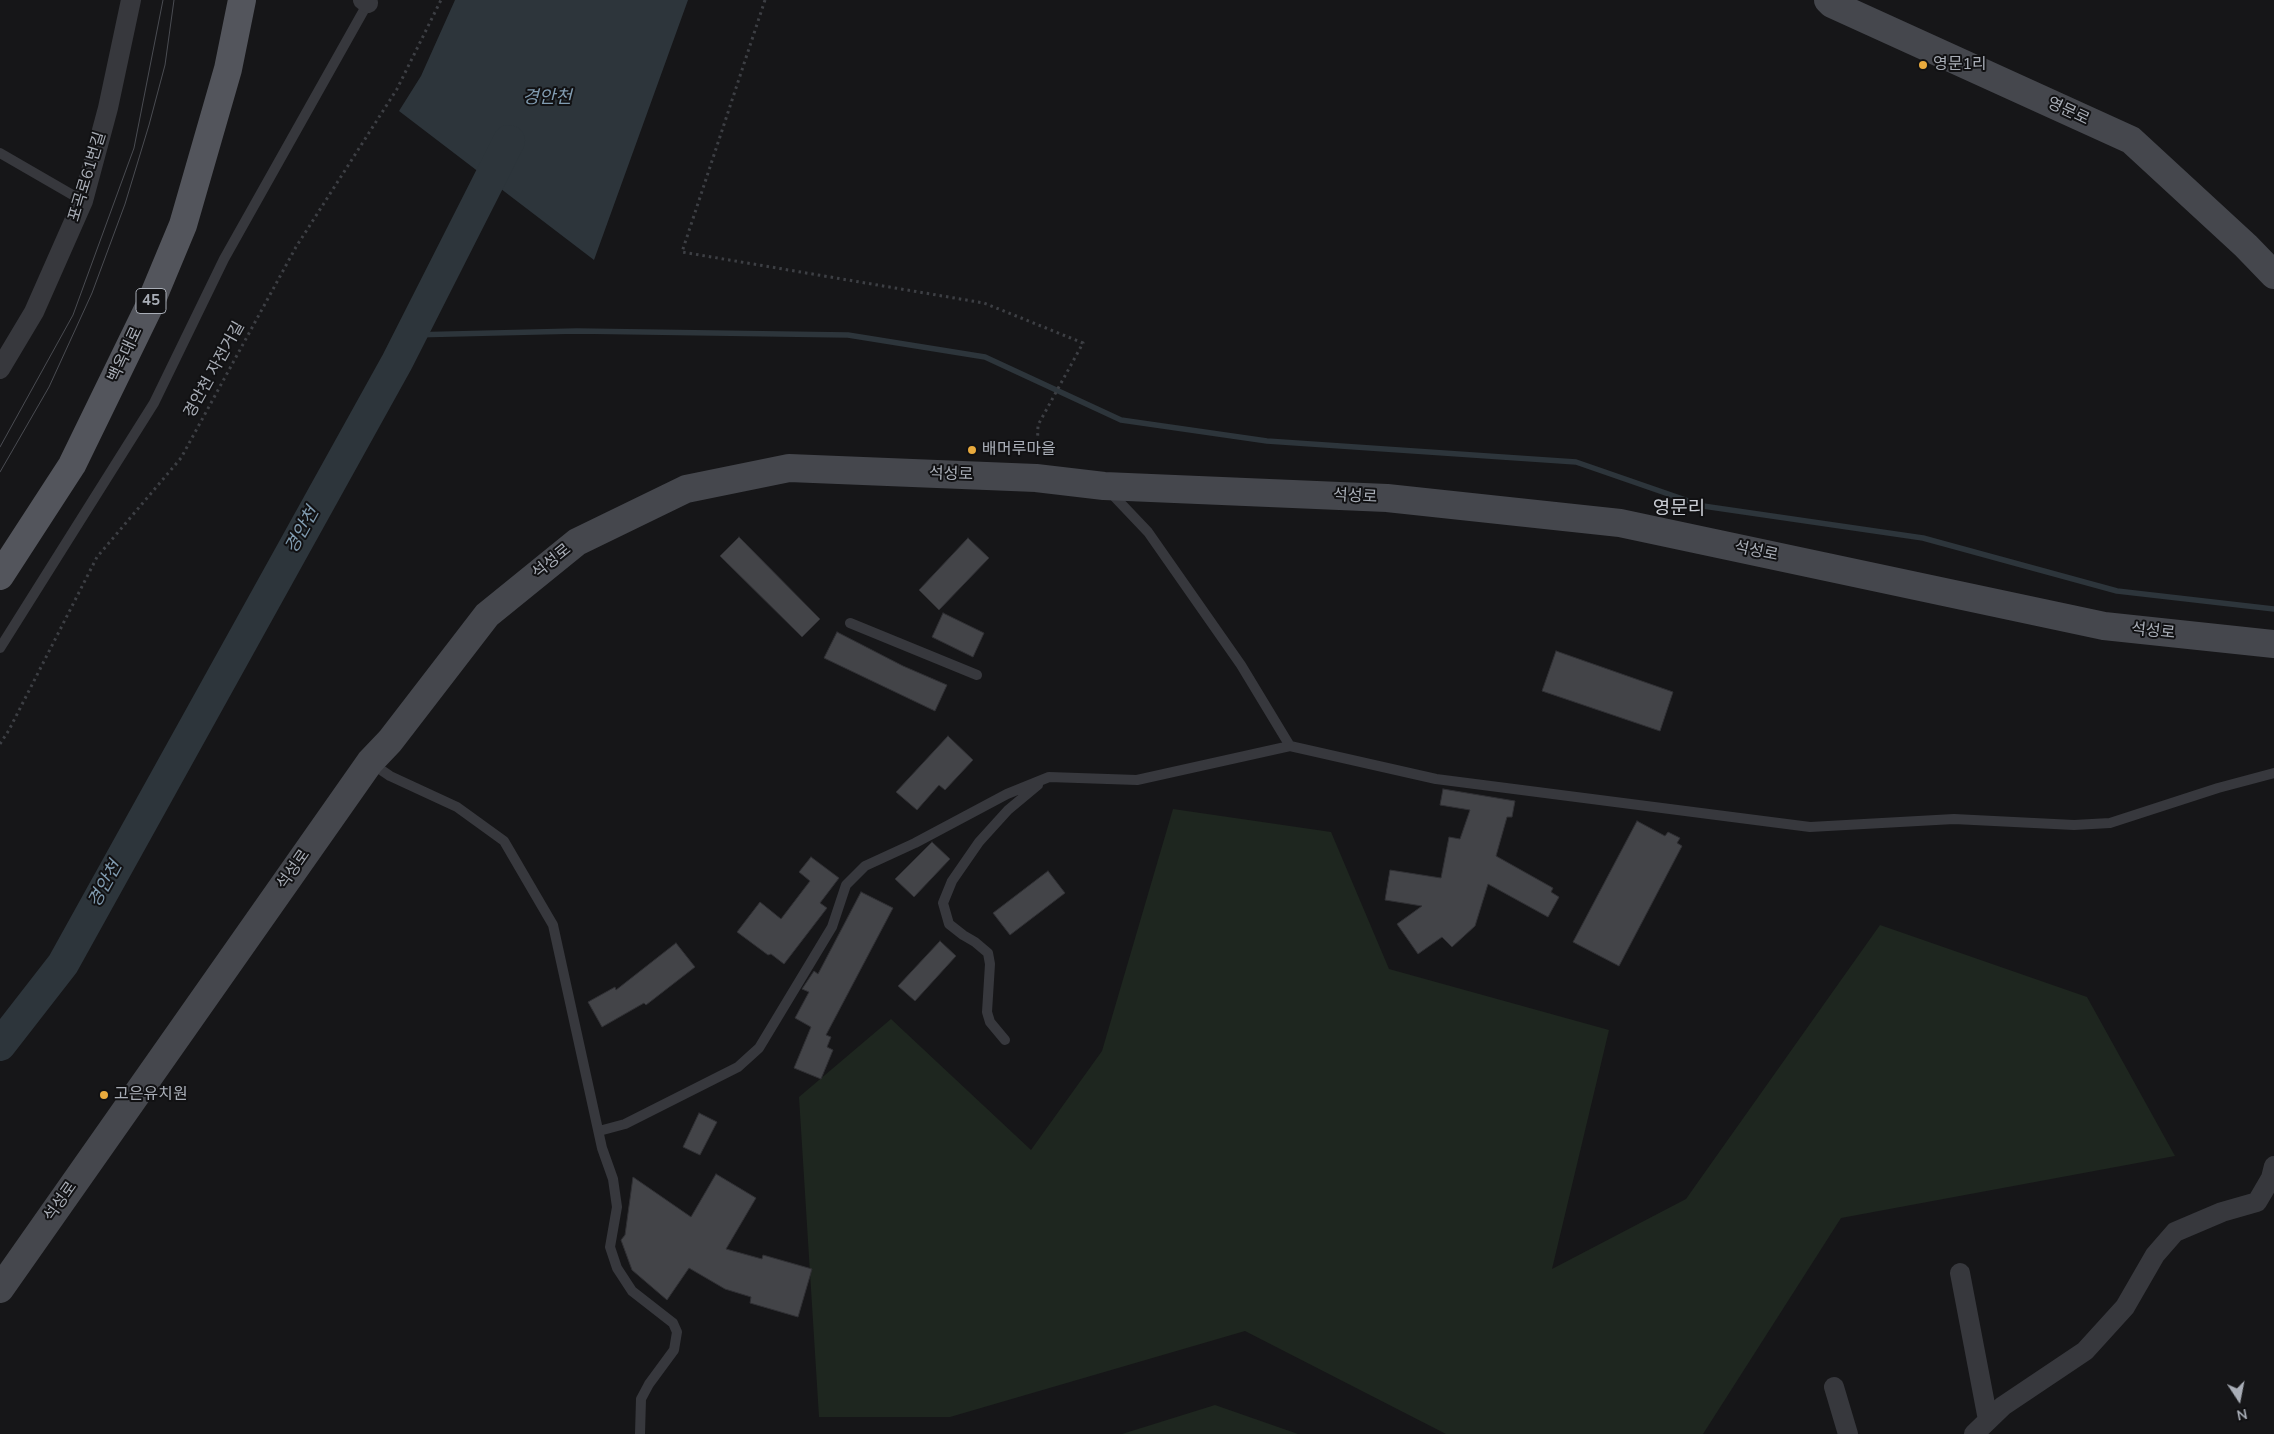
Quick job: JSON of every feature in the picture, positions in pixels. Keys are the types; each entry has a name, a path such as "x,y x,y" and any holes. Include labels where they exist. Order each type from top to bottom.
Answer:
{"main road":[{"name":"백옥대로","path":"0,576 72,465 148,309 184,225 225,78 242,0"}],"street":[{"name":"포곡로61번길","path":"0,369 34,312 83,201 108,108 132,0"},
{"name":"영문로","path":"1828,0 1832,4 2131,140 2246,246 2274,275"},
{"name":"석성로","path":"0,1289 370,762 390,740 487,615 577,542 686,489 789,468 1036,478 1104,486 1387,498 1620,523 2104,626 2274,644"},
{"path":"1981,1427 2003,1406 2085,1351 2125,1307 2155,1255 2175,1232 2222,1212 2257,1202 2271,1178 2274,1166"},
{"path":"1960,1273 1981,1427"},
{"path":"1834,1387 1848,1434"}],"lane":[{"path":"0,648 154,403 224,259 367,1"},
{"path":"0,153 83,201"},
{"path":"1104,486 1148,532 1241,665 1290,746"},
{"path":"850,623 977,675"},
{"path":"598,1131 625,1124 738,1068 759,1048 832,927 846,885 865,866 915,843 1007,794 1049,777 1137,780 1290,746 1436,779 1810,827 1954,819 2074,825 2110,823 2218,788 2274,773"},
{"path":"370,762 390,776 457,807 504,841 553,925 598,1131 613,1179 617,1207 610,1246 617,1268 632,1291 674,1322 677,1332 674,1350 649,1384 641,1399 640,1434"},
{"path":"1005,1040 990,1022 987,1012 990,964 988,953 976,942 962,935 949,924 943,903 952,881 979,842 1008,810 1049,777"}],"path":[{"name":"경안천 자전거길","path":"0,744 9,730 97,557 181,458 296,247 396,89 441,0"},
{"path":"765,0 682,252 984,303 1083,343 1038,425 1036,478"}],"shaded area":[{"path":"1173,809 1331,832 1389,969 1609,1030 1552,1269 1686,1199 1880,925 2087,997 2175,1156 1841,1218 1703,1434 1446,1434 1245,1331 950,1417 819,1417 799,1097 891,1019 1031,1150 1102,1051"},
{"path":"1215,1405 1298,1434 1122,1434"}],"water":[{"name":"경안천","path":"455,0 688,0 594,260 399,111 421,76"}],"building":[{"path":"739,537 820,619 802,637 720,556"},
{"path":"968,538 989,558 939,610 919,590"},
{"path":"943,613 984,633 973,657 932,637"},
{"path":"837,632 903,666 947,685 935,711 824,658"},
{"path":"1556,651 1673,692 1660,731 1542,691"},
{"path":"948,736 973,760 945,790 939,785 917,810 896,792"},
{"path":"1443,789 1515,801 1512,817 1507,817 1496,856 1553,888 1551,892 1559,897 1548,917 1488,884 1475,926 1452,947 1442,937 1418,954 1397,924 1422,906 1385,900 1390,870 1441,878 1449,837 1460,839 1470,810 1440,805"},
{"path":"1637,821 1665,836 1668,832 1680,838 1677,843 1682,846 1619,966 1573,942"},
{"path":"932,842 950,859 914,897 895,879"},
{"path":"811,857 839,878 820,903 827,908 784,964 771,954 768,955 737,932 760,902 781,919 810,881 799,872"},
{"path":"1048,871 1065,893 1010,935 993,913"},
{"path":"861,892 893,908 826,1035 831,1037 827,1047 833,1050 821,1079 794,1068 811,1027 795,1018 809,992 802,989 814,971 818,974"},
{"path":"940,941 956,956 915,1001 898,986"},
{"path":"676,943 695,967 646,1005 644,1003 602,1027 588,1002 615,987 616,990"},
{"path":"699,1113 717,1122 700,1155 683,1147"},
{"path":"716,1174 756,1198 726,1249 762,1259 763,1255 812,1269 798,1317 750,1303 751,1297 725,1289 689,1268 667,1300 632,1270 621,1240 625,1235 633,1177 691,1217"}],"waterway":[{"name":"경안천","path":"0,1045 63,964 397,362 509,141"},
{"path":"410,335 577,331 848,335 985,357 1121,420 1267,441 1576,462 1703,506 1923,538 2117,591 2274,609"}],"tram line":[{"path":"0,447 73,315 134,148 163,0"},
{"path":"0,472 49,387 92,293 125,204 165,65 174,0"}],"place":[{"name":"영문1리","path":"1923,65"},
{"name":"배머루마을","path":"972,450"},
{"name":"고은유치원","path":"104,1095"}],"district":[{"name":"영문리","path":"1679,509"}]}
